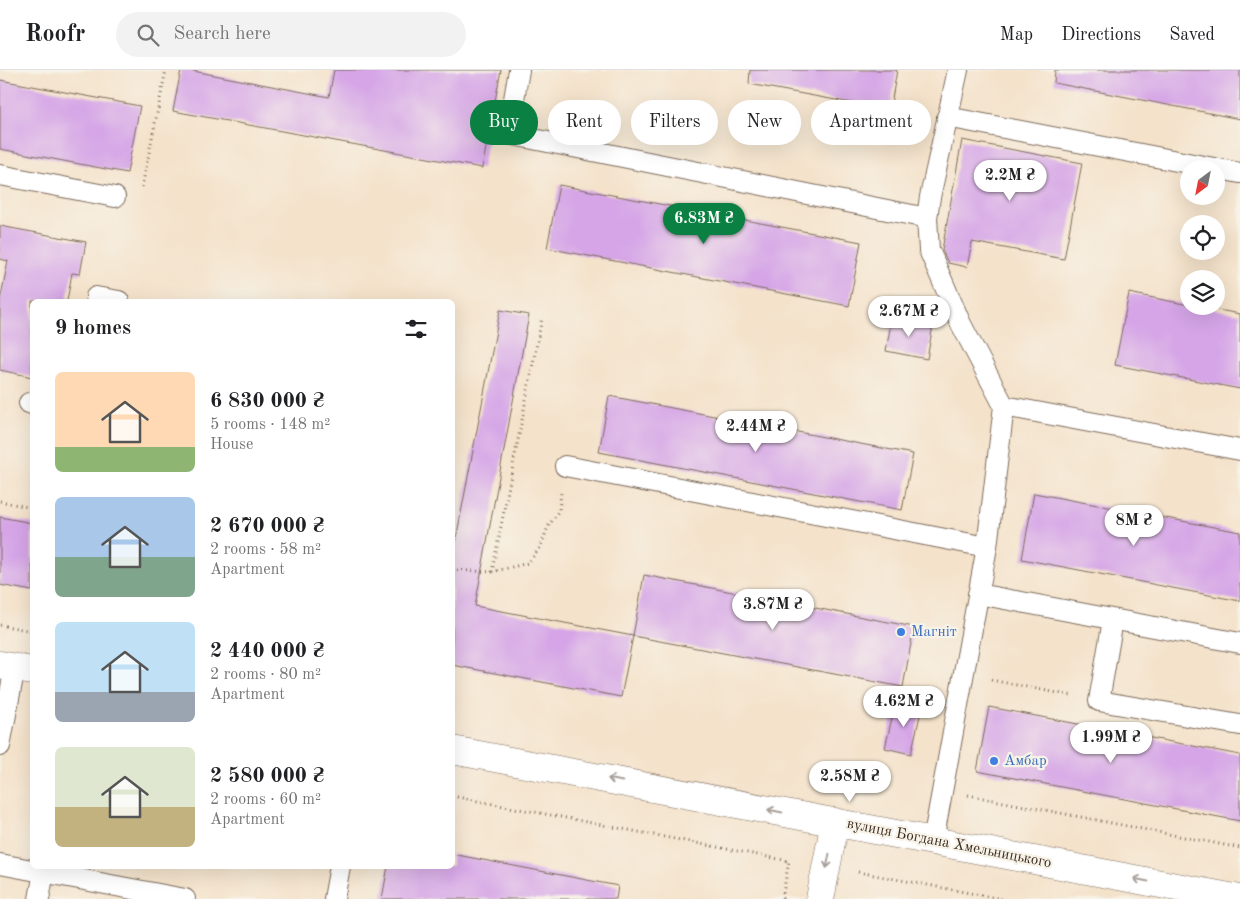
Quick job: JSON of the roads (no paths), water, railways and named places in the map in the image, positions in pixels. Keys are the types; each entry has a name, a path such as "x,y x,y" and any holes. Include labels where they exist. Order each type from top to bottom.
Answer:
{"street":[{"name":"вулиця Богдана Хмельницького","path":"455,751 1240,899"},
{"path":"820,899 835,822"}],"lane":[{"path":"519,70 508,134 927,218"},
{"path":"933,841 987,547 1004,406 961,324 929,250 927,218 930,197 958,70"},
{"path":"947,118 1240,172"},
{"path":"0,175 115,197"},
{"path":"96,297 108,299"},
{"path":"1004,406 1240,450"},
{"path":"565,466 987,547"},
{"path":"978,594 1240,644"},
{"path":"1114,620 1099,701 1240,725"},
{"path":"0,746 16,668"},
{"path":"0,864 185,899"},
{"path":"334,899 339,869"},
{"path":"39,899 44,872"}],"place":[{"name":"Магніт","path":"901,632"},
{"name":"Амбар","path":"994,761"}]}
